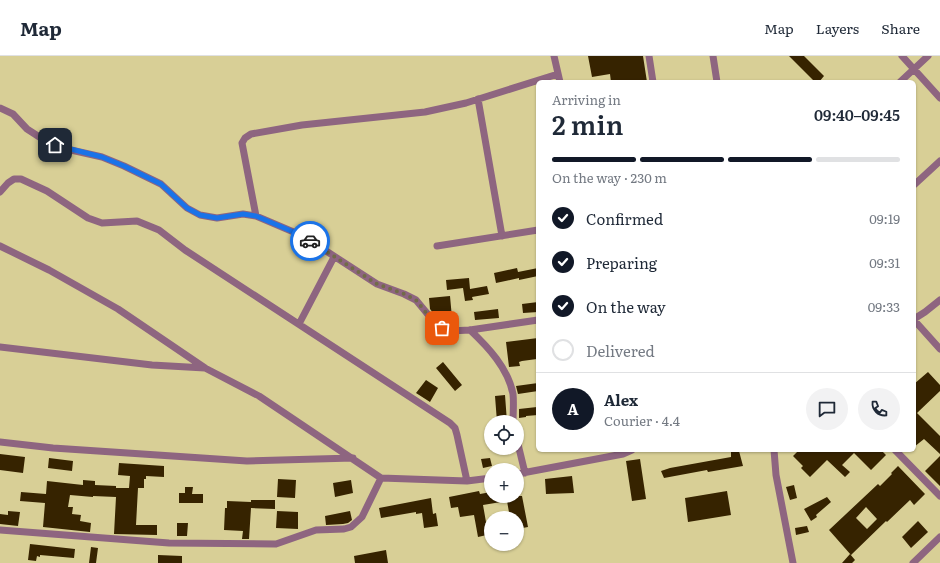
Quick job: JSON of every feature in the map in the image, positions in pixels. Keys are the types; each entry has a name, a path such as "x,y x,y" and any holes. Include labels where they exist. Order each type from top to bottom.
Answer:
{"street":[{"path":"554,56 560,80"},
{"path":"649,56 653,80"},
{"path":"713,56 717,80"},
{"path":"902,56 940,98"},
{"path":"902,80 928,56"},
{"path":"539,80 558,74"},
{"path":"256,216 242,143 245,138 251,134 302,125 425,112 466,103 536,81"},
{"path":"478,99 502,236"},
{"path":"0,108 12,114 27,129 44,140 71,150 102,157 161,184 187,208 200,215 217,218 243,214 256,216 303,236 377,284 416,300 435,324 442,328 450,331 470,330 536,320"},
{"path":"916,184 940,161"},
{"path":"0,192 14,179 21,179 47,191 88,218 102,223 137,221 159,230 185,250 450,423 455,428 467,481"},
{"path":"437,246 536,230"},
{"path":"0,246 49,270 118,309 205,368 259,396 381,478 467,481 484,479"},
{"path":"299,324 334,257"},
{"path":"916,318 940,300"},
{"path":"916,321 940,349"},
{"path":"470,330 483,342 497,360 510,382 513,394 513,415"},
{"path":"0,347 152,365 205,368"},
{"path":"0,442 53,448 247,461 353,458"},
{"path":"524,472 623,452"},
{"path":"774,452 776,475 793,563"},
{"path":"897,452 940,496"},
{"path":"0,530 169,543 276,544 316,530 344,529 351,527 362,517 381,478"},
{"path":"913,563 940,537"}],"building":[{"path":"588,56 643,56 647,80 611,80 610,74 592,77"},
{"path":"789,56 804,56 824,76 821,80 813,80"},
{"path":"517,268 518,272 536,268 536,276 519,280 519,278 496,283 494,273"},
{"path":"469,278 470,289 487,286 489,294 472,297 473,300 465,301 463,288 447,290 446,280"},
{"path":"450,296 452,318 437,318 430,309 429,298"},
{"path":"536,302 536,312 523,313 522,304"},
{"path":"498,309 499,318 475,320 474,312"},
{"path":"536,338 536,359 522,361 519,362 520,366 509,367 506,342"},
{"path":"443,362 462,385 455,391 436,368"},
{"path":"928,372 940,385 940,391 917,413 940,436 940,454 924,439 916,445 916,382"},
{"path":"426,380 438,388 430,402 416,393"},
{"path":"536,383 536,391 518,394 516,386"},
{"path":"505,395 506,415 496,415 495,396"},
{"path":"536,407 536,415 524,417 524,415 519,415 519,409"},
{"path":"731,452 739,452 743,466 708,472 707,470 664,478 661,471 670,468 731,457"},
{"path":"797,452 883,452 886,455 871,470 854,453 842,465 850,472 845,477 827,460 810,477 801,468 803,466 793,456"},
{"path":"0,454 25,457 23,473 0,470"},
{"path":"940,456 940,486 925,471"},
{"path":"49,458 73,461 72,471 48,468"},
{"path":"490,458 491,463 484,463 483,468 481,459"},
{"path":"640,459 646,499 632,501 626,461"},
{"path":"119,463 164,466 164,477 146,476 146,479 144,479 144,488 138,488 136,525 157,525 157,535 114,534 116,497 70,495 68,507 73,507 72,514 81,515 80,521 91,523 90,532 43,527 45,503 20,501 21,492 46,494 47,481 83,485 83,480 95,481 95,485 129,488 130,476 118,475"},
{"path":"898,466 925,494 914,505 910,500 851,555 829,530 878,484 880,486 892,474 891,473","holes":["866,507 877,519 867,529 856,518"]},
{"path":"572,476 574,493 546,494 545,479"},
{"path":"278,479 296,480 295,498 277,497"},
{"path":"351,480 353,493 335,497 333,483"},
{"path":"794,485 797,498 790,500 786,487"},
{"path":"185,487 193,487 192,494 203,494 203,503 179,503 179,493 185,493"},
{"path":"479,491 480,494 484,493 484,503 495,503 483,505 484,536 478,537 474,515 460,517 458,507 451,508 449,497"},
{"path":"727,491 731,515 688,522 685,498"},
{"path":"827,497 831,502 816,515 817,517 811,521 804,509"},
{"path":"431,498 433,514 436,513 438,526 424,528 422,513 416,514 416,512 381,518 379,508"},
{"path":"251,500 275,500 275,509 251,508 249,539 242,539 243,531 224,530 225,508 227,508 227,501 251,502"},
{"path":"507,503 523,503 528,527 524,528 524,511 509,511"},
{"path":"8,511 20,512 18,526 0,524 0,514 8,515"},
{"path":"277,511 298,512 298,529 276,528"},
{"path":"350,511 352,520 348,523 326,525 325,516"},
{"path":"918,521 928,532 911,548 902,537"},
{"path":"177,523 188,523 187,536 177,536"},
{"path":"807,526 809,532 796,535 795,528"},
{"path":"30,544 75,549 74,558 40,555 40,557 37,556 36,561 28,560"},
{"path":"91,547 98,548 96,563 89,563"},
{"path":"386,550 388,563 355,563 354,556"},
{"path":"850,554 855,560 852,563 842,563"},
{"path":"158,555 182,556 182,563 158,563"}],"way so far":[{"path":"310,241 377,284 416,300 435,324 442,328"}],"route":[{"path":"55,145 102,157 124,166 161,184 187,208 200,215 217,218 243,214 256,216 303,236 310,241"}]}
